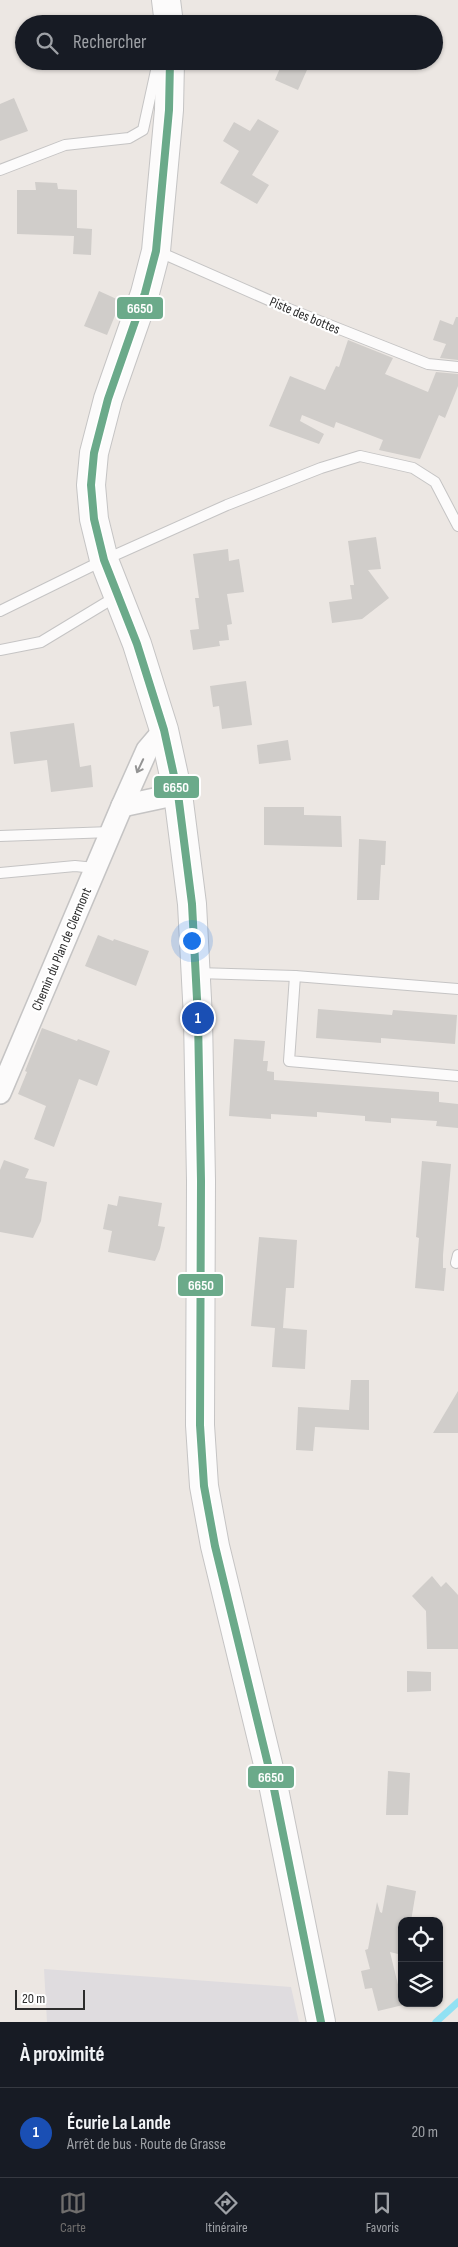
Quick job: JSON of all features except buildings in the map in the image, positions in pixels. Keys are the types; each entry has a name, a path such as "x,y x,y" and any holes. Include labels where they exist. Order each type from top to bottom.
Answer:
{"street":[{"path":"166,0 168,15"},
{"path":"170,70 167,129 156,251 145,293 108,399 94,453 91,485 94,519 104,560 137,644 164,730 178,794 192,904 196,973 201,1181 200,1424 204,1486 215,1546 274,1789 321,2022"},
{"name":"Chemin du Plan de Clermont","path":"0,1093 147,750 164,730"},
{"path":"122,806 178,794"}],"lane":[{"path":"0,170 64,145 129,138 143,130 156,70"},
{"name":"Piste des bottes","path":"156,251 289,309 428,364 458,368"},
{"path":"0,611 104,560 227,505 321,468 360,456 412,468 435,482 458,526"},
{"path":"0,650 40,642 118,596"},
{"path":"0,836 111,832"},
{"path":"0,873 75,866 95,868"},
{"path":"196,973 295,976 458,990"},
{"path":"295,976 289,1061 458,1076"}],"shaded area":[{"path":"44,1969 291,1987 299,2022 47,2022"}],"waterway":[{"path":"436,2022 458,2002"}],"transit line":[{"name":"6650","path":"170,70 169,110 156,251 145,293 108,399 94,453 91,485 94,519 104,560 137,644 164,730 178,794 192,904 198,1018 201,1181 200,1425 204,1486 215,1546 274,1789 321,2022"}],"place":[{"name":"Écurie La Lande","path":"198,1018"}]}
